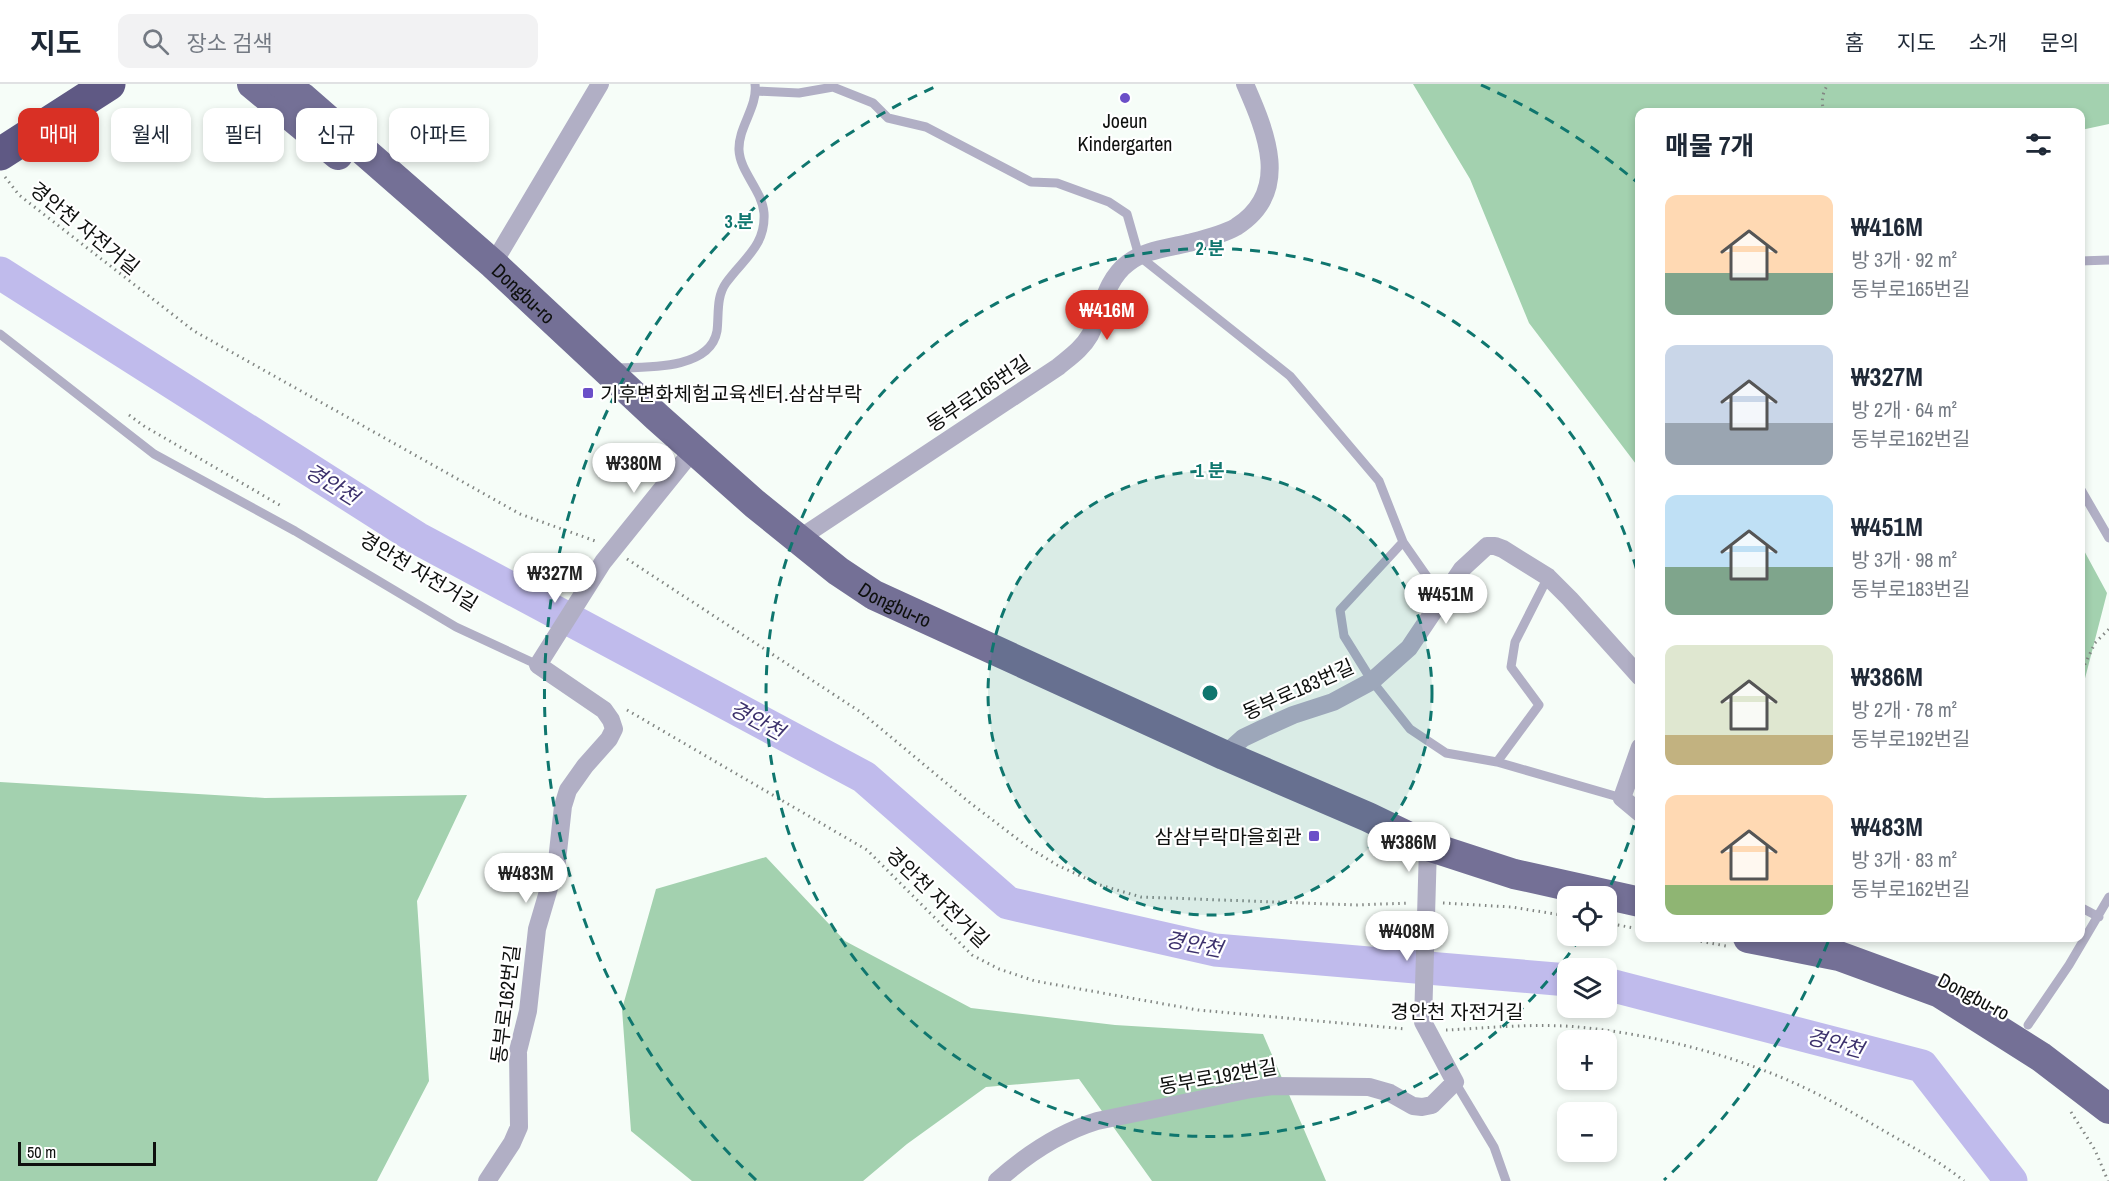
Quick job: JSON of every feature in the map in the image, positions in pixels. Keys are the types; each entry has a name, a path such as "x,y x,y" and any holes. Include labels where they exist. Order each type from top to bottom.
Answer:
{"highway":[{"path":"0,130 70,84"},
{"path":"0,154 109,84"}],"main road":[{"path":"252,84 404,209 691,453 790,549 873,606 1510,888 1557,898"},
{"name":"Dongbu-ro","path":"282,84 303,98 493,264 605,368 691,453 838,572 874,595 1224,755 1368,817 1428,853 1635,901"},
{"path":"1617,910 1635,914"},
{"path":"1739,942 1839,956 1940,993 2041,1057 2109,1109"},
{"name":"Dongbu-ro","path":"1840,942 1906,961 1997,1006 2028,1025 2109,1087"}],"street":[{"path":"493,264 600,84"},
{"name":"동부로165번길","path":"797,540 1058,367 1079,350 1090,335 1115,276 1127,263 1139,256 1214,236 1234,228 1260,206 1266,193 1270,159 1261,120 1245,84"},
{"path":"538,665 607,556 691,453"},
{"name":"동부로183번길","path":"1224,755 1243,738 1293,715 1333,702 1372,681 1409,648 1462,569 1487,546 1503,549 1548,577 1635,672"},
{"name":"동부로162번길","path":"487,1181 512,1143 519,1127 518,1051 528,1011 537,930 557,861 563,806 568,790 614,729 604,710 538,665"},
{"path":"1635,761 1622,798 1635,809"},
{"path":"1428,853 1426,1026 1455,1082"},
{"name":"동부로192번길","path":"997,1181 1032,1152 1058,1136 1096,1121 1273,1086 1369,1086 1390,1093 1413,1106 1422,1107 1432,1105 1455,1082"}],"lane":[{"path":"605,368 668,366 690,360 708,349 716,335 720,293 727,281 749,258 764,225 764,211 760,198 739,150 742,131 752,108 756,87 799,93 833,87 873,103 888,118 926,127 1031,182 1058,183 1109,202 1127,214 1139,256 1290,376 1379,481 1403,542 1442,598"},
{"path":"2085,261 2109,260"},
{"path":"0,334 154,454 295,531 456,627 538,665"},
{"path":"2085,497 2109,538"},
{"path":"1403,542 1340,610 1344,636 1372,681 1410,729 1446,753 1497,762 1622,798"},
{"path":"1497,762 1539,705 1511,667 1515,642 1548,577"},
{"path":"2085,939 2109,897"},
{"path":"2085,910 2099,917"},
{"path":"2028,1025 2083,942"},
{"path":"1455,1082 1494,1148 1506,1181"}],"path":[{"path":"1823,108 1824,91 1828,84"},
{"name":"경안천 자전거길","path":"0,171 26,201 194,332 520,514 595,541 607,556 862,713 969,802 1028,847 1057,865 1100,885 1141,897 1356,905 1426,902 1511,907 1557,914"},
{"path":"125,412 144,426 288,510"},
{"path":"2085,664 2095,643 2109,629"},
{"name":"경안천 자전거길","path":"619,705 867,850 965,949 999,969 1035,981 1198,1010 1426,1026 1578,1027 1646,1038 1707,1052 1755,1067 1803,1087 1949,1168 1964,1181"},
{"path":"1617,925 1635,928"},
{"path":"2070,1110 2095,1150 2108,1181"}],"green space":[{"path":"1413,84 2109,84 2109,124 2085,129 2085,108 1635,108 1635,463 1529,323 1470,179"},
{"path":"2085,552 2107,593 2085,678"},
{"path":"0,782 265,798 467,795 417,901 429,1081 377,1181 0,1181"},
{"path":"766,857 845,941 971,1008 1115,1025 1263,1034 1326,1181 1152,1181 1079,1079 986,1087 907,1144 863,1181 692,1181 631,1131 622,1009 656,889"}],"waterway":[{"name":"경안천","path":"0,273 417,538 864,777 1008,903 1215,950 1557,979"},
{"name":"경안천","path":"1617,987 1922,1066 2011,1181"}],"place":[{"name":"Joeun Kindergarten","path":"1125,98"},
{"name":"기후변화체험교육센터.삼삼부락","path":"588,393"},
{"name":"삼삼부락마을회관","path":"1314,836"}]}
